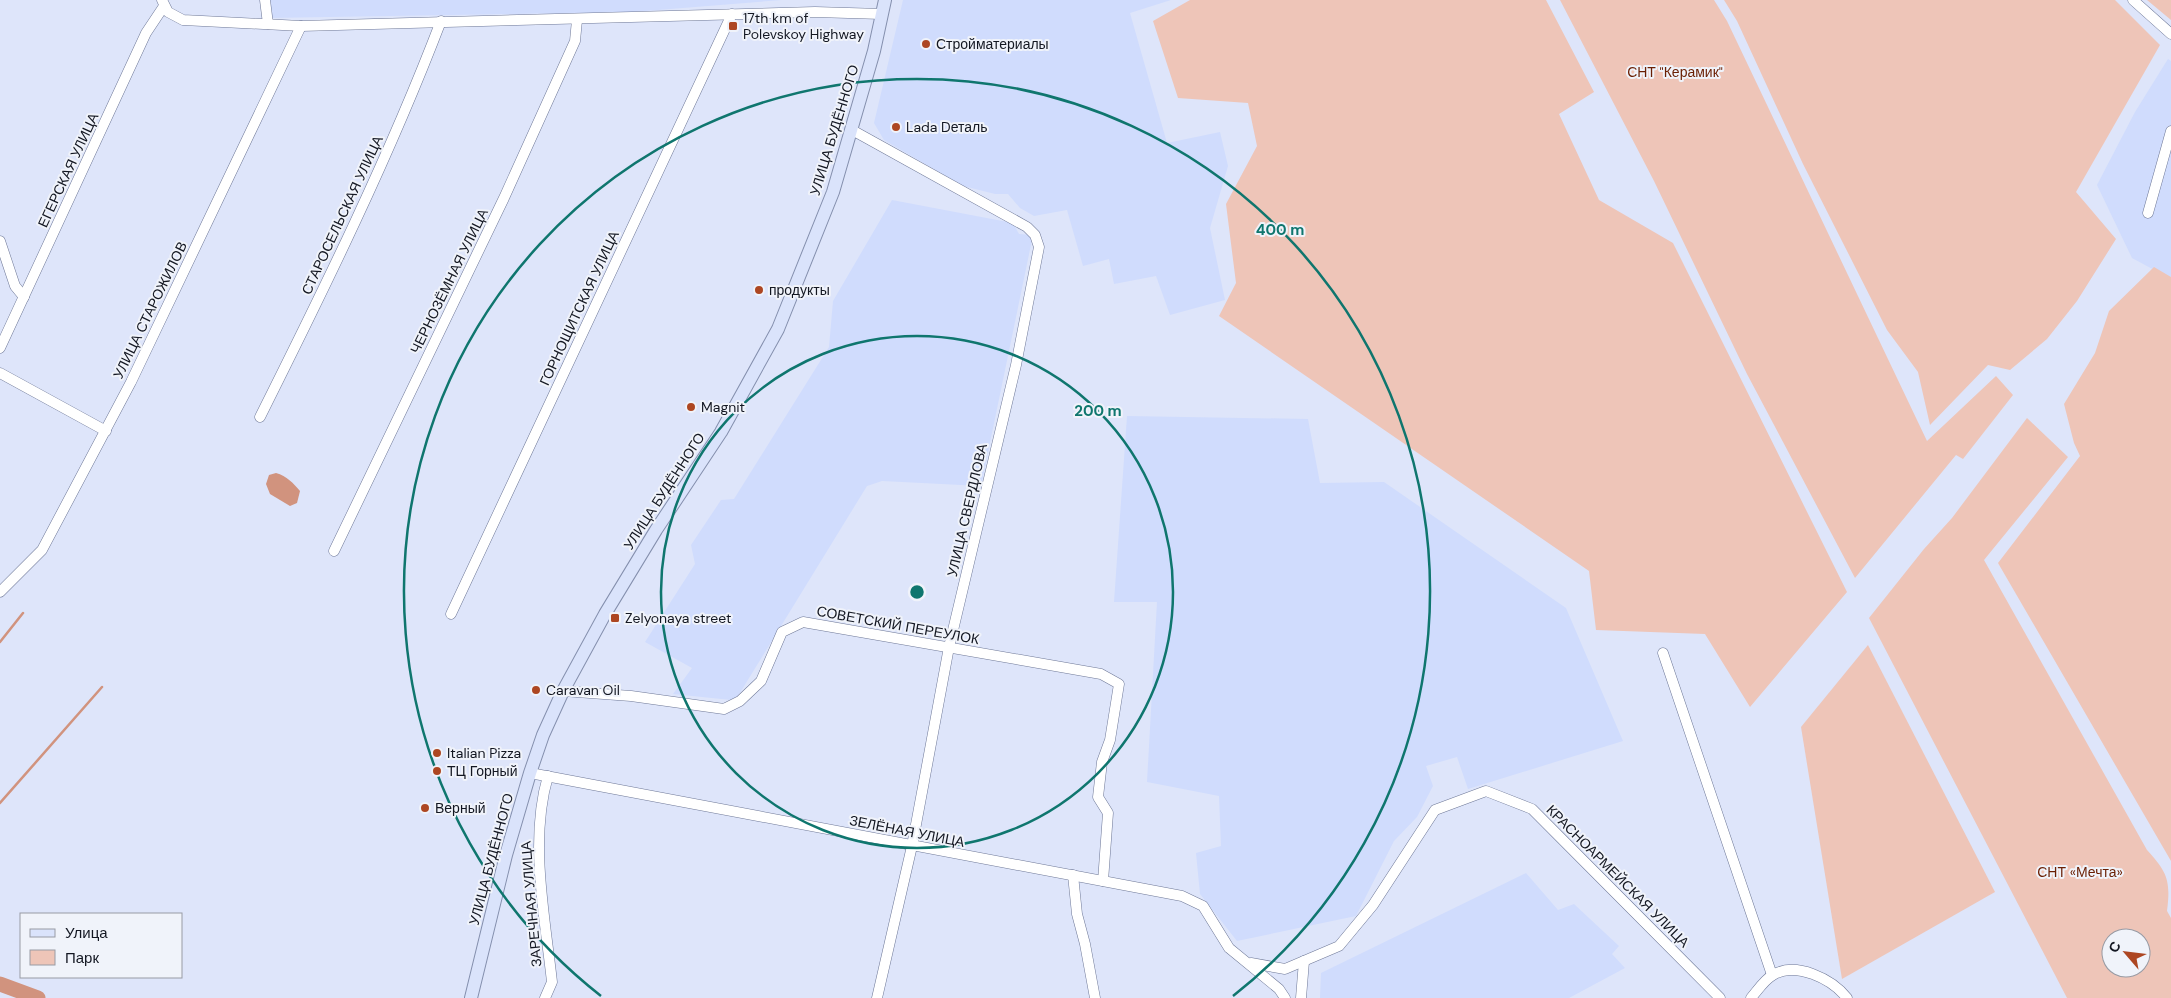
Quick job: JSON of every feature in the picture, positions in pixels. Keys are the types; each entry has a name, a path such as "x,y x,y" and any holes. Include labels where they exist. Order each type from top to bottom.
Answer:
{"main road":[{"name":"УЛИЦА БУДЁННОГО","path":"471,998 506,855 530,773 563,691 626,578 721,432 769,346 796,286 833,192 852,130 885,0"}],"street":[{"path":"265,0 268,24"},
{"path":"2134,0 2171,34"},
{"path":"163,3 168,12 183,20 301,26 824,12 882,14"},
{"name":"ЕГЕРСКАЯ УЛИЦА","path":"0,348 146,33 163,3"},
{"name":"ГОРНОЩИТСКАЯ УЛИЦА","path":"451,614 732,14"},
{"name":"ЧЕРНОЗЁМНАЯ УЛИЦА","path":"334,551 504,198 574,41 576,20"},
{"name":"СТАРОСЕЛЬСКАЯ УЛИЦА","path":"260,417 350,235 421,74 441,21"},
{"name":"УЛИЦА СТАРОЖИЛОВ","path":"0,592 42,550 106,431 301,26"},
{"name":"УЛИЦА СВЕРДЛОВА","path":"852,130 1027,228 1035,235 1038,241 1038,254 1016,365 949,647 912,846 876,998"},
{"path":"2148,213 2171,131"},
{"path":"0,241 15,286 24,297"},
{"path":"0,373 106,431"},
{"name":"СОВЕТСКИЙ ПЕРЕУЛОК","path":"563,691 631,696 724,709 740,701 761,681 782,632 803,622 1101,674 1119,684 1110,740 1102,762 1098,796 1108,813 1103,881"},
{"path":"1663,653 1772,975"},
{"name":"ЗЕЛЁНАЯ УЛИЦА","path":"530,773 1182,896 1203,906 1229,948 1250,963 1279,989 1285,998"},
{"name":"ЗАРЕЧНАЯ УЛИЦА","path":"545,998 552,982 538,844 542,797 548,776"},
{"name":"КРАСНОАРМЕЙСКАЯ УЛИЦА","path":"1304,961 1339,946 1373,905 1434,810 1486,791 1532,809 1720,998"},
{"path":"1073,875 1077,914 1095,998"},
{"path":"1250,963 1285,969 1304,961 1301,998"},
{"path":"1751,998 1772,975 1788,971 1807,972 1825,981 1847,998"}],"shaded area":[{"path":"269,0 782,0 633,12 269,18"},
{"path":"903,0 1171,0 1130,13 1167,143 1220,132 1228,166 1210,228 1225,300 1170,315 1156,276 1114,284 1109,259 1083,266 1067,210 1034,216 1020,208 1008,194 995,194 963,186 884,140 874,123"},
{"path":"2168,59 2171,61 2171,279 2132,258 2097,185 2135,112"},
{"path":"892,200 1013,223 1019,234 1033,235 981,486 882,481 867,486 738,696 731,700 673,694 692,668 645,642 695,564 691,545 721,500 734,499 829,347 833,301"},
{"path":"1127,416 1308,419 1320,483 1384,482 1566,608 1623,741 1468,789 1457,757 1426,766 1433,786 1417,817 1394,841 1356,916 1237,941 1200,894 1196,853 1221,846 1219,796 1147,782 1157,602 1114,602"},
{"path":"276,473 287,478 300,491 297,503 290,506 270,494 266,484 269,475"},
{"path":"1526,873 1558,910 1574,904 1619,946 1612,954 1625,968 1569,998 1320,998 1321,973"}],"green space":[{"path":"1190,0 1546,0 1594,92 1559,114 1599,200 1673,243 1847,592 1750,707 1705,634 1596,630 1589,571 1219,316 1236,283 1226,204 1257,146 1248,103 1178,98 1153,21"},
{"name":"СНТ \"Керамик\"","path":"1560,0 1714,0 1727,21 1927,441 1996,376 2013,395 1963,459 1956,455 1855,578 1747,374 1654,181"},
{"path":"1724,0 2115,0 2160,45 2076,192 2116,239 2077,301 2047,339 2010,370 1988,365 1930,425 1918,372 1887,330 1803,164 1737,21"},
{"path":"2147,0 2171,0 2171,20"},
{"path":"2154,267 2171,277 2171,861 1998,563 2080,456 2074,443 2064,404 2095,353 2109,311"},
{"name":"СНТ «Мечта»","path":"2027,418 2068,457 1984,560 2147,850 2159,864 2166,877 2168,884 2167,911 2171,918 2171,998 2067,998 1869,618 1924,549 1952,518"},
{"path":"1868,645 1995,892 1842,979 1801,727"}],"waterway":[{"path":"0,642 23,613"},
{"path":"0,803 102,687"},
{"path":"0,984 38,998"}],"place":[{"name":"17th km of Polevskoy Highway","path":"733,26"},
{"name":"Стройматериалы","path":"926,44"},
{"name":"Lada Dеталь","path":"896,127"},
{"name":"продукты","path":"759,290"},
{"name":"Magnit","path":"691,407"},
{"name":"Zelyonaya street","path":"615,618"},
{"name":"Caravan Oil","path":"536,690"},
{"name":"Italian Pizza","path":"437,753"},
{"name":"ТЦ Горный","path":"437,771"},
{"name":"Верный","path":"425,808"}]}
